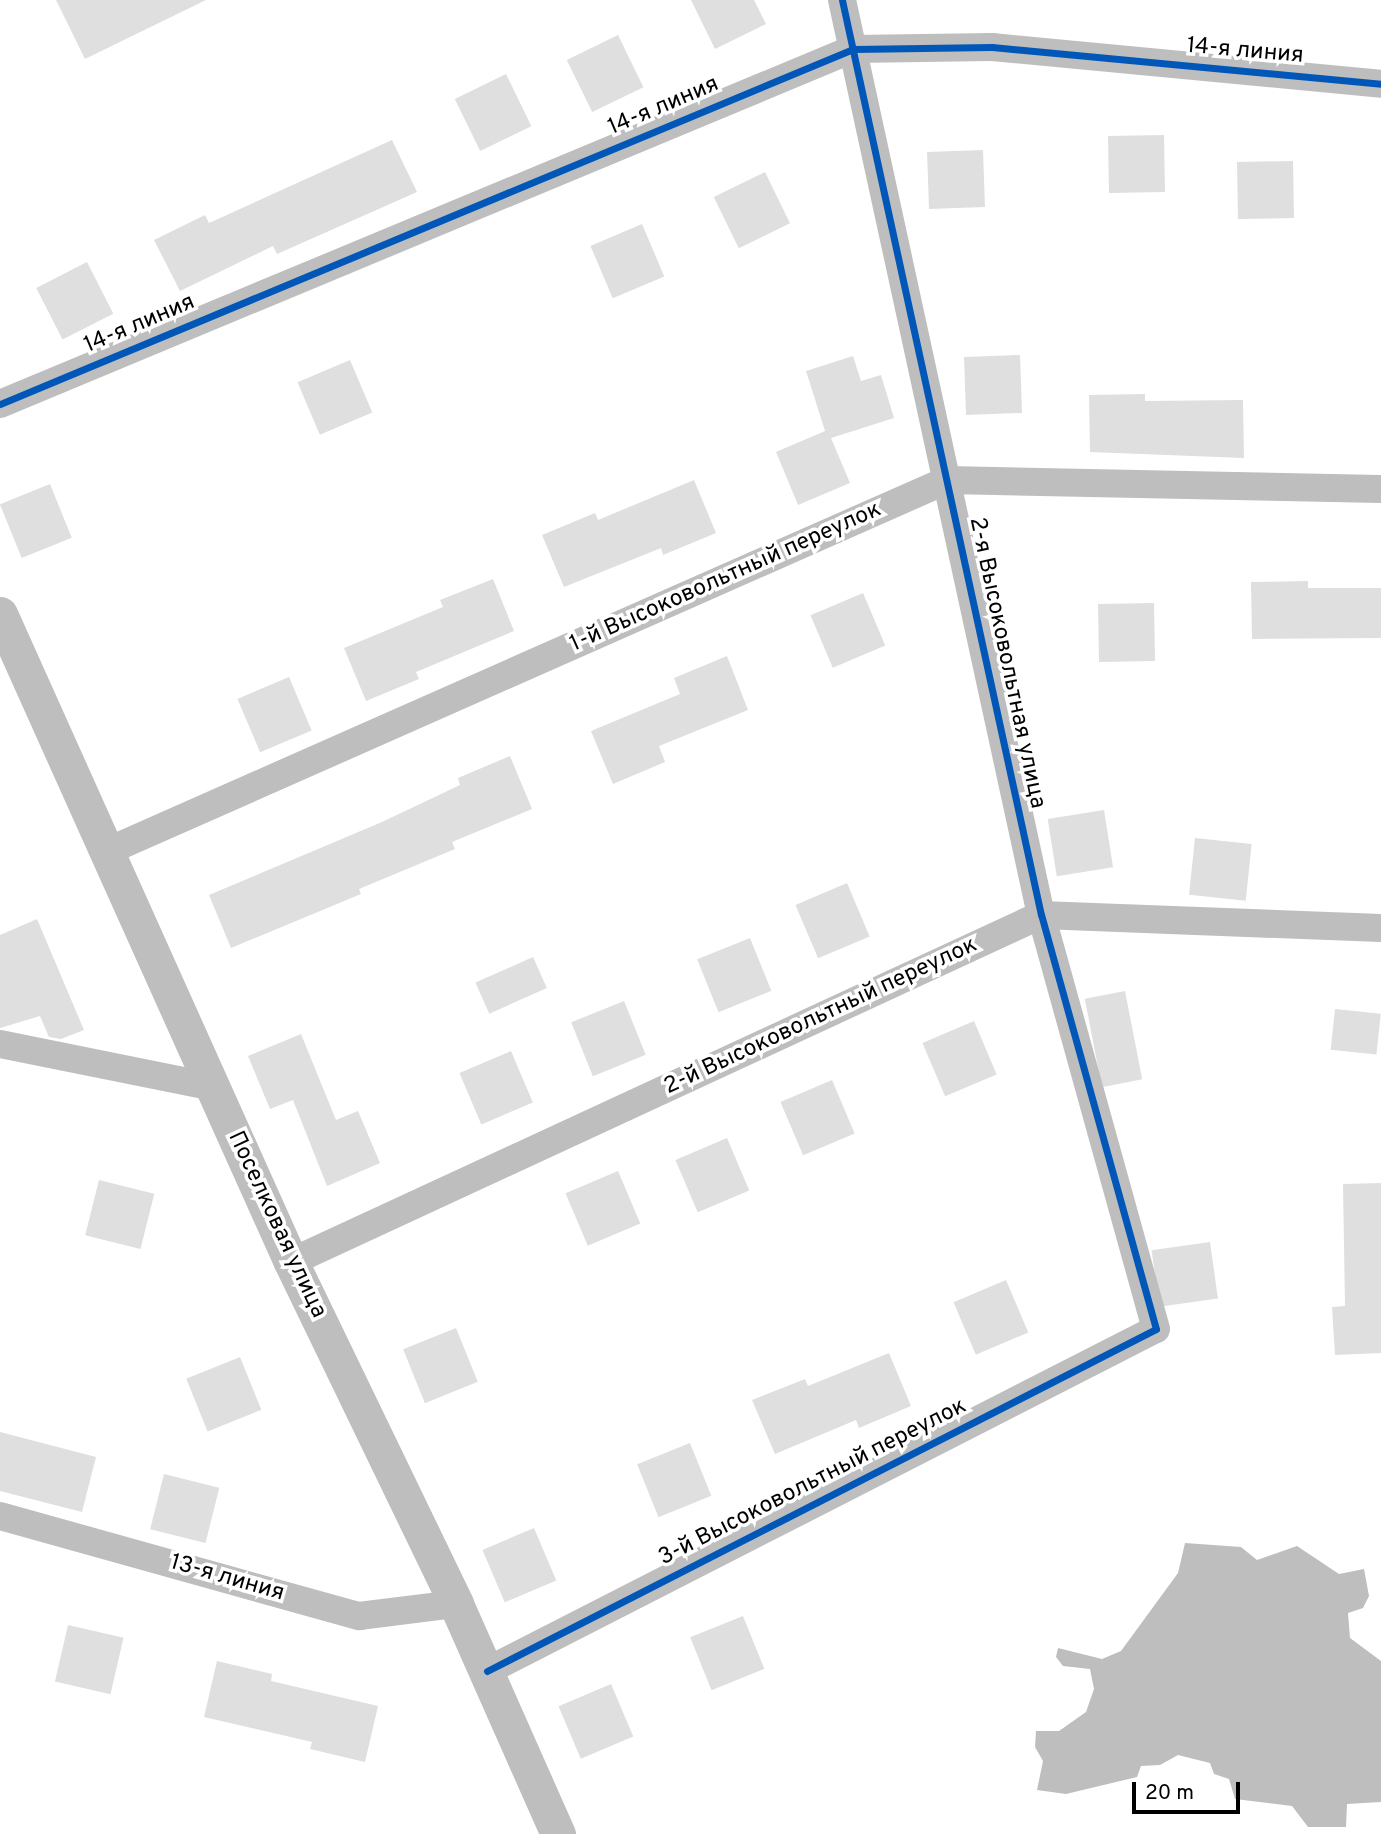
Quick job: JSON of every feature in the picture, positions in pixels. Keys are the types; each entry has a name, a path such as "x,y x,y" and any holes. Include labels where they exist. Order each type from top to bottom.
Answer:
{"street":[{"name":"2-я Высоковольтная улица","path":"842,0 1041,915 1156,1329"},
{"name":"14-я линия","path":"0,404 853,49 992,47 1381,84"},
{"name":"1-й Высоковольтный переулок","path":"108,851 947,480 1381,489"},
{"name":"Поселковая улица","path":"0,614 291,1262 456,1604 558,1834"},
{"name":"2-й Высоковольтный переулок","path":"291,1262 1041,915 1381,928"},
{"path":"0,1044 213,1087"},
{"name":"3-й Высоковольтный переулок","path":"487,1671 1156,1329"},
{"name":"13-я линия","path":"0,1516 359,1616 456,1604"}],"shaded area":[{"path":"1185,1543 1241,1547 1257,1560 1297,1546 1339,1574 1364,1569 1369,1596 1363,1608 1348,1613 1350,1638 1381,1661 1381,1802 1347,1804 1346,1827 1308,1827 1292,1806 1235,1799 1229,1779 1214,1774 1210,1763 1178,1755 1160,1765 1141,1766 1137,1777 1066,1794 1037,1790 1043,1761 1035,1747 1036,1731 1059,1731 1086,1712 1094,1689 1090,1669 1063,1666 1056,1657 1058,1648 1102,1659 1121,1651 1178,1573"}],"building":[{"path":"56,0 206,0 85,59"},
{"path":"691,0 754,0 766,24 715,49"},
{"path":"618,35 643,87 592,112 567,60"},
{"path":"506,74 531,126 480,151 455,99"},
{"path":"1164,135 1165,192 1109,193 1108,136"},
{"path":"392,140 417,192 277,254 273,246 180,291 154,240 205,215 209,223"},
{"path":"983,150 985,207 929,209 927,152"},
{"path":"1293,161 1294,218 1238,219 1237,162"},
{"path":"765,172 790,223 739,248 714,197"},
{"path":"642,224 664,276 613,298 590,246"},
{"path":"87,262 113,314 63,340 36,288"},
{"path":"1020,355 1022,413 966,415 964,357"},
{"path":"853,356 861,381 881,375 894,418 831,438 850,483 798,505 776,452 825,431 806,371"},
{"path":"350,360 372,412 320,435 298,382"},
{"path":"1145,394 1145,401 1243,400 1244,458 1090,452 1089,395"},
{"path":"694,480 716,533 663,555 661,548 564,587 542,535 595,513 598,520"},
{"path":"50,484 72,538 22,558 0,504"},
{"path":"493,579 514,631 416,672 419,679 366,701 344,648 443,607 440,600"},
{"path":"1308,581 1308,588 1381,588 1381,638 1252,639 1251,582"},
{"path":"863,593 885,645 833,668 811,615"},
{"path":"1154,603 1155,661 1099,662 1098,604"},
{"path":"727,656 748,710 659,746 665,762 613,784 591,731 680,694 674,678"},
{"path":"289,677 312,730 260,752 237,699"},
{"path":"510,756 532,809 452,842 455,849 359,889 361,894 231,948 209,895 382,822 460,785 458,778"},
{"path":"1104,810 1113,867 1057,876 1048,819"},
{"path":"1195,838 1252,844 1246,901 1189,895"},
{"path":"847,883 870,936 818,958 795,905"},
{"path":"37,919 84,1030 61,1039 49,1037 40,1016 0,1028 0,935"},
{"path":"750,938 771,991 719,1012 697,959"},
{"path":"533,957 547,988 489,1014 475,983"},
{"path":"1125,991 1142,1079 1102,1087 1085,999"},
{"path":"624,1001 646,1055 593,1076 571,1022"},
{"path":"1335,1009 1381,1014 1376,1055 1331,1050"},
{"path":"974,1021 997,1074 945,1096 922,1043"},
{"path":"301,1034 336,1120 358,1111 380,1163 327,1186 293,1100 270,1109 248,1056"},
{"path":"511,1051 533,1103 481,1124 459,1073"},
{"path":"832,1080 855,1133 803,1155 780,1102"},
{"path":"727,1138 749,1190 698,1212 675,1160"},
{"path":"618,1171 640,1223 588,1246 566,1193"},
{"path":"99,1180 154,1194 141,1249 85,1235"},
{"path":"1381,1183 1381,1353 1335,1355 1332,1307 1345,1306 1343,1184"},
{"path":"1210,1242 1218,1298 1160,1307 1152,1250"},
{"path":"1006,1280 1028,1332 976,1355 954,1302"},
{"path":"456,1328 478,1382 425,1403 403,1349"},
{"path":"889,1353 911,1406 859,1428 856,1420 775,1454 752,1400 805,1379 808,1386"},
{"path":"240,1357 261,1410 208,1432 186,1379"},
{"path":"0,1432 96,1457 82,1512 0,1491"},
{"path":"690,1443 711,1496 659,1517 637,1464"},
{"path":"164,1474 219,1488 206,1543 150,1529"},
{"path":"534,1528 556,1580 505,1602 482,1550"},
{"path":"743,1616 764,1669 712,1690 690,1637"},
{"path":"68,1625 124,1638 110,1694 55,1682"},
{"path":"217,1661 272,1674 271,1681 378,1706 365,1762 310,1749 312,1742 204,1717"},
{"path":"611,1684 633,1736 581,1759 559,1706"}],"cycle path":[{"path":"487,1671 1156,1329 1041,915 842,0"},
{"path":"0,404 853,49 992,47 1381,84"}]}
